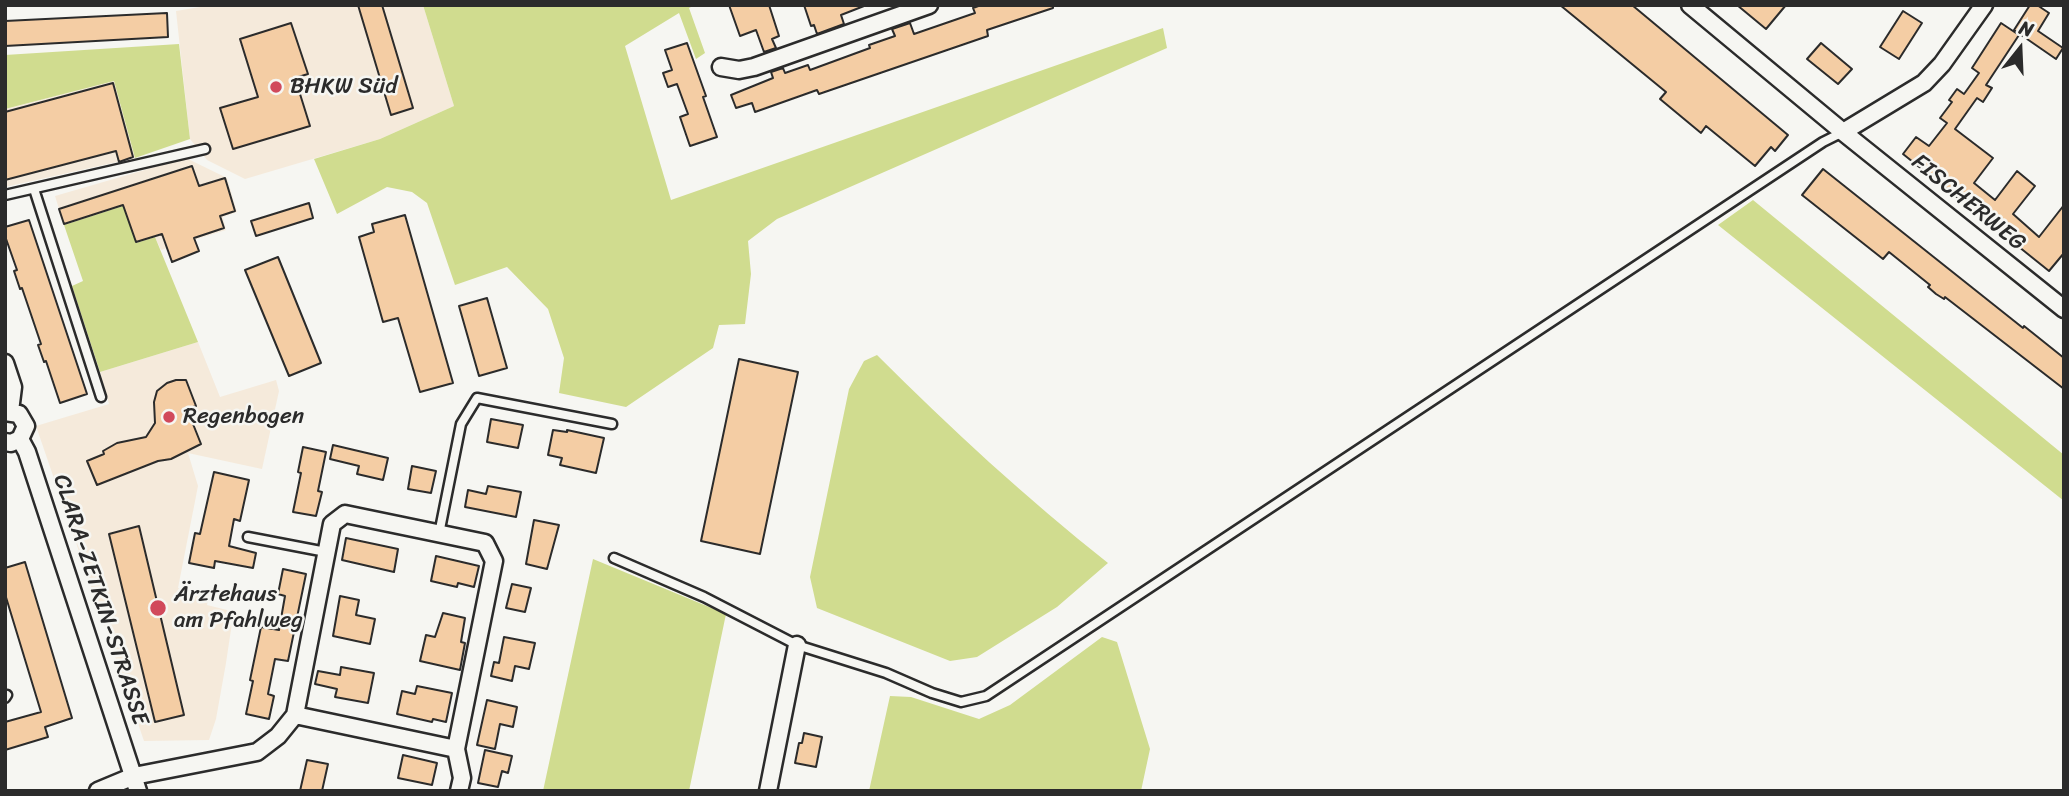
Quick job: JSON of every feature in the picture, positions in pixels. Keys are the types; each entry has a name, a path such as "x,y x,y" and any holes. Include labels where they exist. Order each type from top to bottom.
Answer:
{"street":[{"path":"721,67 739,70 754,67 929,5"},
{"name":"FISCHERWEG","path":"1690,5 2064,309"},
{"path":"1843,132 1924,83 1942,64 1984,5"},
{"name":"CLARA-ZETKIN-STRASSE","path":"5,363 13,387 8,412 19,414 25,421 26,431 13,441 32,465 136,784"},
{"path":"98,791 136,784 257,752 278,736 295,715 332,524 345,514 485,543 494,561 456,749 462,778 459,791"},
{"path":"768,791 797,645"},
{"path":"295,715 456,749"}],"lane":[{"path":"614,558 704,597 797,645 887,673 961,702 986,696 1823,142 1843,132"},
{"path":"5,195 205,149"},
{"path":"34,189 101,397"},
{"path":"439,534 460,424 477,398 612,424"},
{"path":"248,537 326,552"}],"shaded area":[{"path":"212,5 423,5 454,106 380,139 245,179 207,160 190,139 176,11"},
{"path":"114,81 135,158 5,187 5,109"},
{"path":"186,158 227,178 237,212 223,217 226,230 161,250 155,237 136,243 123,206 64,225 55,196"},
{"path":"198,342 220,397 276,380 279,391 262,469 188,453 198,486 178,588 209,595 207,605 227,610 233,616 226,663 216,719 209,740 144,741 36,426 109,404 100,372"}],"green space":[{"path":"423,5 695,5 689,8 705,53 696,59 679,13 625,46 671,200 1163,28 1167,48 777,219 748,241 751,274 745,324 719,325 713,348 626,407 559,393 564,358 548,309 507,267 455,285 427,203 412,192 387,187 337,214 314,159 380,139 454,106"},
{"path":"179,44 190,139 135,158 114,81 5,109 5,55"},
{"path":"1753,200 2064,455 2064,501 1718,225"},
{"path":"123,206 136,243 155,237 198,342 100,372 72,286 83,281 64,225"},
{"path":"877,355 990,462 1108,563 1057,607 977,657 950,661 817,608 810,577 849,389 864,361"},
{"path":"593,559 726,614 689,791 543,791"},
{"path":"1102,637 1117,642 1150,749 1141,791 869,791 890,696 911,697 979,719 1010,705"}],"building":[{"path":"358,5 382,5 413,108 391,115"},
{"path":"729,5 769,5 779,36 772,39 776,48 764,52 756,30 740,36"},
{"path":"804,5 864,6 841,15 844,24 817,34 814,25 811,26"},
{"path":"981,5 1053,5 1053,8 987,30 988,36 819,94 817,90 755,112 752,103 736,108 731,95 773,78 771,72 783,68 785,73 808,65 810,70 895,36 892,29 910,23 914,34 975,13 973,8"},
{"path":"1560,5 1632,5 1788,135 1775,151 1771,147 1755,166 1706,126 1701,133 1660,99 1666,92"},
{"path":"1737,5 1786,5 1766,29"},
{"path":"2030,5 2037,5 2049,13 2038,31 2063,48 2056,59 2014,30"},
{"path":"1903,11 1922,23 1899,59 1880,47"},
{"path":"167,13 168,37 5,46 5,21"},
{"name":"BHKW Süd","path":"291,23 308,74 295,78 310,126 233,149 220,108 258,97 240,39"},
{"path":"2001,23 2019,35 1986,85 1992,88 1983,102 1977,98 1955,129 1993,158 1974,183 1995,200 2017,171 2035,186 2013,214 2039,237 2064,205 2064,253 2049,271 1903,154 1916,137 1929,146 1947,123 1940,118 1952,102 1949,100 1957,89 1964,94 1979,73 1972,68"},
{"path":"687,43 717,137 690,146 680,117 688,114 677,84 668,87 663,73 672,70 665,50"},
{"path":"1821,43 1852,69 1838,84 1807,59"},
{"path":"113,83 133,157 119,162 116,151 5,180 5,112"},
{"path":"192,166 199,186 225,178 235,211 220,216 224,228 194,238 199,251 172,262 162,234 136,242 123,205 64,224 59,209"},
{"path":"1823,169 2064,358 2064,389 1945,297 1944,299 1936,294 1928,287 1930,285 1889,252 1883,259 1802,195"},
{"path":"309,203 313,218 256,236 251,221"},
{"path":"405,215 453,383 420,392 398,318 383,322 359,237 374,232 372,224"},
{"path":"29,220 87,394 60,403 38,345 41,344 14,271 17,270 5,236 5,227"},
{"path":"278,257 321,363 289,376 245,270"},
{"path":"487,298 507,368 479,376 459,306"},
{"path":"739,359 798,372 760,554 701,541"},
{"name":"Regenbogen","path":"176,380 186,380 196,406 187,409 201,444 171,459 158,461 97,485 87,461 104,454 103,451 117,443 146,437 155,423 154,402 157,391"},
{"path":"491,419 523,425 518,448 487,442"},
{"path":"553,430 567,430 604,438 596,473 560,465 562,458 548,455"},
{"path":"333,445 388,458 383,480 357,474 359,466 330,459"},
{"path":"303,447 326,452 318,491 322,492 316,516 293,512"},
{"path":"412,466 436,471 431,493 408,489"},
{"path":"214,472 249,480 240,521 234,519 229,546 256,553 253,568 215,561 214,568 189,563 195,533 200,534"},
{"path":"488,486 521,492 516,517 465,507 468,490 486,494"},
{"path":"534,520 559,525 547,569 526,564"},
{"name":"Ärztehaus am Pfahlweg","path":"139,526 184,715 155,722 109,534"},
{"path":"346,538 398,549 394,572 342,560"},
{"path":"436,556 479,566 474,587 458,583 457,587 431,581"},
{"path":"25,562 72,718 45,727 48,737 5,750 5,722 41,712 5,594 5,568"},
{"path":"283,569 306,574 288,661 275,659 268,694 274,696 269,719 246,714 261,627 279,630 285,596 278,594"},
{"path":"512,584 531,588 525,612 506,608"},
{"path":"340,596 359,600 356,615 375,619 370,644 333,636"},
{"path":"443,613 465,618 461,642 465,643 460,670 420,661 426,635 435,637"},
{"path":"504,637 535,643 529,669 515,666 512,681 491,676 494,662 499,663"},
{"path":"341,667 374,673 368,703 335,697 337,689 315,684 318,671 340,675"},
{"path":"417,686 452,693 446,722 433,719 432,722 397,714 402,691 415,694"},
{"path":"487,700 517,707 513,727 500,724 495,749 477,745"},
{"path":"804,733 822,737 816,767 795,763"},
{"path":"485,750 512,756 508,773 502,771 498,787 478,783"},
{"path":"403,755 437,763 432,785 398,778"},
{"path":"307,760 328,764 322,791 300,791"}],"place":[{"name":"BHKW Süd","path":"276,87"},
{"name":"Regenbogen","path":"169,417"},
{"name":"Ärztehaus am Pfahlweg","path":"158,608"}]}
